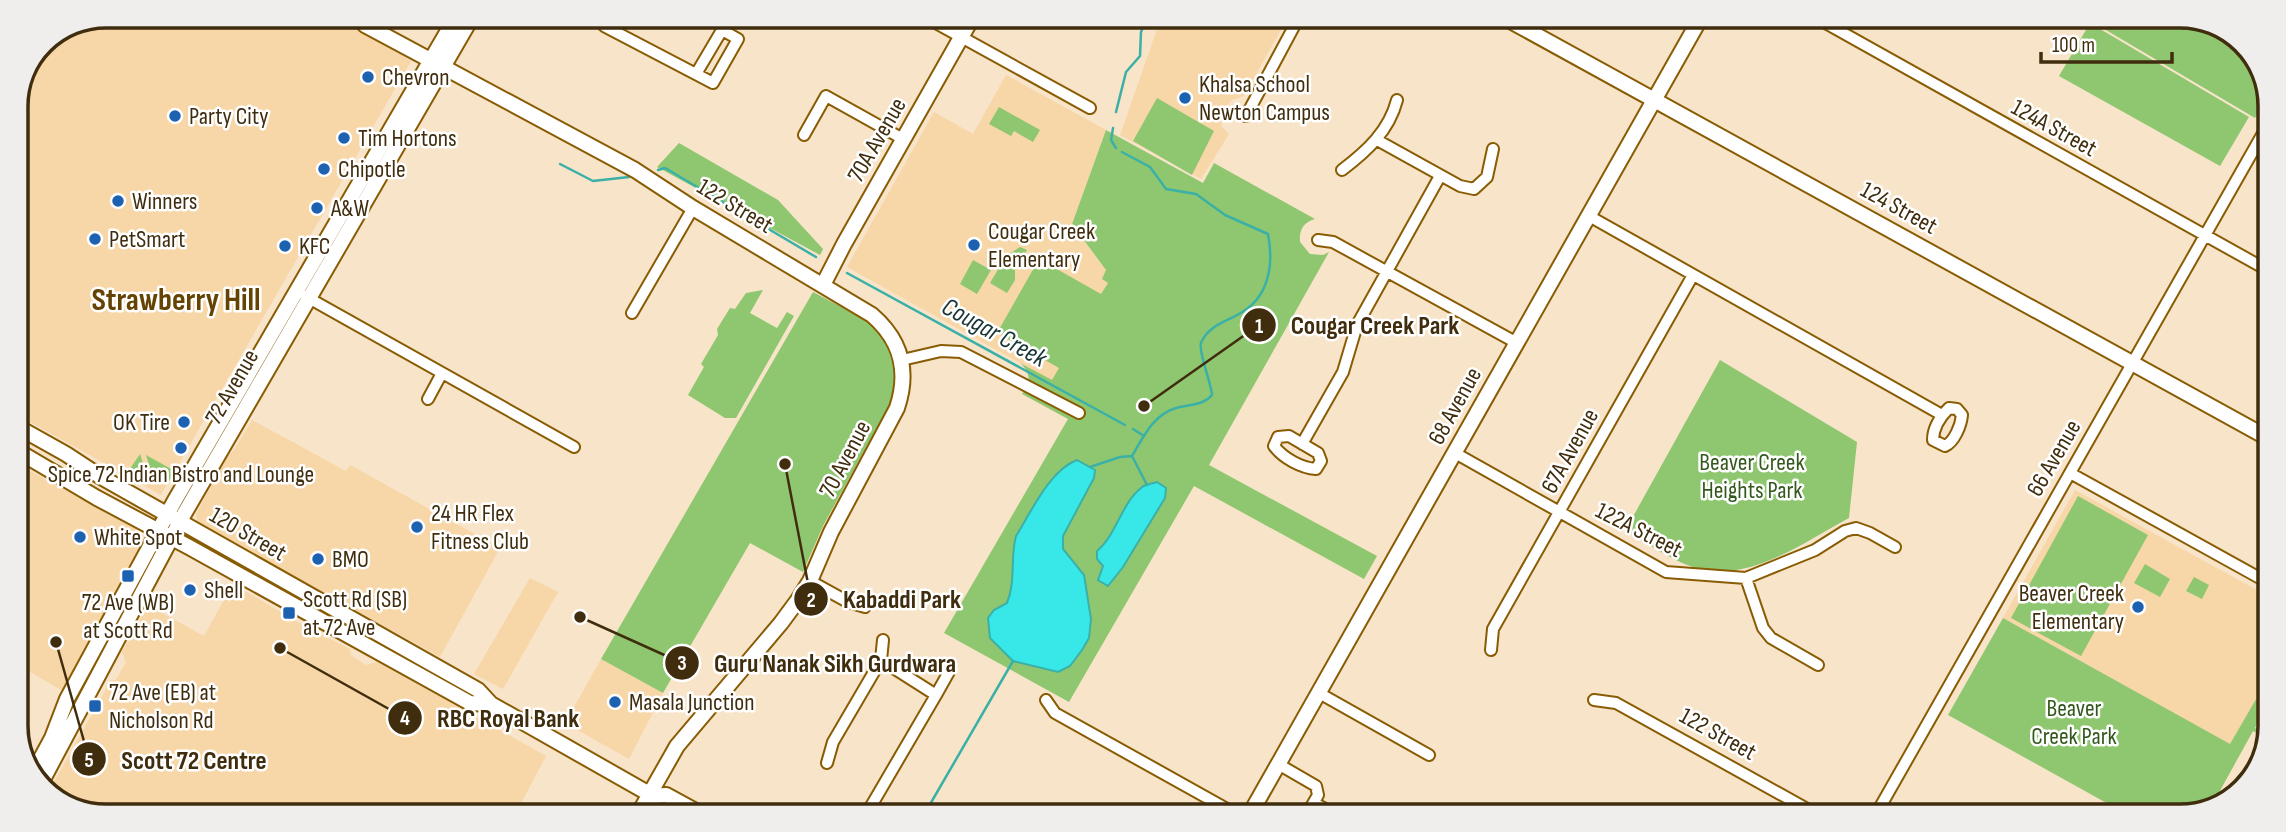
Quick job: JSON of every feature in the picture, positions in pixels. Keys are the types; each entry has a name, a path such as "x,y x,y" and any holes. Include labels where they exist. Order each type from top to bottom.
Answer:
{"street":[{"name":"122 Street","path":"372,28 635,170 693,208 872,315 885,326 902,360"},
{"name":"72 Avenue","path":"38,764 52,738 67,699 101,635 174,518 303,295 436,64 452,28"},
{"name":"72 Avenue","path":"436,64 464,28"},
{"path":"619,28 696,74 713,83 738,39 722,30 696,74"},
{"path":"945,28 1090,108"},
{"name":"70A Avenue","path":"823,285 967,28"},
{"path":"1245,116 1293,28"},
{"name":"124 Street","path":"1523,28 2258,432"},
{"name":"68 Avenue","path":"1256,804 1695,28"},
{"name":"124A Street","path":"1834,28 2258,265"},
{"path":"804,135 825,96 903,139"},
{"path":"1342,170 1377,140 1393,116 1397,100"},
{"path":"1377,140 1440,176 1460,186 1474,189 1487,177 1493,149"},
{"name":"66 Avenue","path":"1882,804 2258,142"},
{"path":"1302,444 1343,372 1357,325 1440,176"},
{"path":"632,313 693,208"},
{"path":"1589,216 1942,415"},
{"path":"1318,240 1333,242 1517,343"},
{"name":"67A Avenue","path":"1491,650 1493,629 1693,275"},
{"path":"303,295 574,447"},
{"path":"902,360 940,351 961,352 1079,414"},
{"name":"70 Avenue","path":"645,804 677,746 781,623 810,581 831,532 897,408 903,391 902,360"},
{"path":"428,399 442,373"},
{"name":"120 Street","path":"28,433 478,690 491,704 651,795 666,795 682,804"},
{"name":"122A Street","path":"1455,453 1666,572 1746,578"},
{"name":"120 Street","path":"28,457 470,703 491,704"},
{"path":"2070,473 2258,577"},
{"path":"1818,665 1771,638 1763,628 1746,578 1815,550 1852,529 1870,533 1895,547"},
{"name":"72 Avenue","path":"45,775 84,702 164,534"},
{"path":"810,581 848,602 864,607"},
{"path":"84,702 81,694 104,647 101,635"},
{"path":"827,763 833,742 881,660 883,639"},
{"path":"881,660 936,695"},
{"path":"872,804 950,670"},
{"path":"1318,693 1429,755"},
{"path":"1046,700 1055,713 1219,804"},
{"name":"122 Street","path":"1594,700 1616,703 1798,804"},
{"path":"1278,764 1316,786 1318,794 1314,803"},
{"name":"120 Street","path":"651,795 656,804"}],"shaded area":[{"path":"359,28 411,61 161,495 28,421 28,106 29,90 34,76 41,62 62,41 90,29"},
{"name":"Khalsa School Newton Campus","path":"1157,28 1282,28 1244,96 1232,100 1224,110 1222,127 1229,134 1201,179 1120,135"},
{"name":"Cougar Creek Elementary","path":"1006,75 1106,130 1072,224 1111,277 1052,381 847,267 934,112 973,134"},
{"path":"252,420 346,471 350,465 500,548 440,657 198,523 196,514 227,457"},
{"path":"28,470 136,529 139,548 63,691 28,671"},
{"name":"Beaver Creek Elementary","path":"2075,490 2258,591 2258,696 2231,745 2003,618"},
{"path":"530,578 558,592 503,689 474,674"},
{"path":"233,584 350,649 351,655 366,665 377,662 546,756 521,804 106,804 81,800 54,785 111,680 116,680 126,662 122,652 148,605 204,636"},
{"path":"601,659 663,693 629,759 565,723"}],"green space":[{"path":"2087,28 2098,28 2249,117 2220,166 2059,76"},
{"path":"2103,28 2196,29 2224,41 2242,58 2250,71 2257,90 2258,112 2255,118"},
{"path":"1157,98 1214,131 1192,175 1133,141"},
{"path":"999,107 1040,130 1033,142 1014,131 1011,136 989,124"},
{"path":"1106,130 1203,183 1214,163 1315,219 1307,222 1303,228 1300,242 1310,254 1323,255 1329,252 1209,465 1377,556 1364,579 1194,486 1069,702 944,633 1068,419 1022,394 1028,378 1020,363 1052,380 1059,368 997,333 1039,259 1101,294 1108,283 1102,279 1106,270 1072,224"},
{"path":"679,143 778,200 823,249 820,255 657,167"},
{"path":"1020,247 1027,250 1015,270 1015,280 1007,293 990,283 1006,256"},
{"path":"973,260 991,270 977,294 960,284"},
{"path":"763,290 750,313 777,328 787,312 794,316 736,418 725,418 688,395 704,367 701,364 718,335 717,329 730,308 735,309 746,293"},
{"path":"813,292 872,323 885,335 897,369 891,402 823,526 803,572 750,543 663,693 601,659"},
{"name":"Beaver Creek Heights Park","path":"1720,360 1857,442 1849,518 1794,549 1754,566 1713,571 1675,560 1625,531"},
{"path":"140,454 145,470 138,484 125,476"},
{"path":"146,455 175,471 169,481 150,468"},
{"path":"2078,496 2148,535 2081,656 2011,618"},
{"path":"2145,564 2170,579 2160,597 2134,583"},
{"path":"2194,577 2209,585 2202,599 2186,591"},
{"name":"Beaver Creek Park","path":"2003,618 2230,744 2258,696 2258,723 2255,728 2258,733 2253,731 2218,794 2205,800 2180,804 2108,804 1948,715"}],"water":[{"path":"1077,460 1095,470 1094,478 1063,536 1063,549 1084,575 1091,619 1089,638 1082,650 1070,666 1058,672 1013,661 990,638 988,618 994,610 1007,603 1010,595 1016,536 1050,482 1067,465"},
{"path":"1157,482 1166,488 1165,498 1123,567 1108,586 1098,580 1103,566 1097,559 1097,551 1110,536 1134,495 1143,487"}],"waterway":[{"name":"Cougar Creek","path":"1116,112 1126,72 1140,56 1143,28"},
{"name":"Cougar Creek","path":"1113,128 1111,140 1116,148"},
{"name":"Cougar Creek","path":"1122,152 1150,167 1166,189 1196,194 1225,215 1268,234 1270,246 1267,280 1257,299 1239,314 1212,328 1201,343 1212,395 1200,403 1176,408 1161,416 1150,427 1132,456 1147,485"},
{"name":"Cougar Creek","path":"560,164 593,181 629,177"},
{"name":"Cougar Creek","path":"658,170 665,168 816,257"},
{"name":"Cougar Creek","path":"847,273 1125,425"},
{"name":"Cougar Creek","path":"1133,429 1144,436"},
{"name":"Cougar Creek","path":"1090,467 1132,456"},
{"name":"Cougar Creek","path":"930,804 1013,661"}],"place":[{"name":"Chevron","path":"368,77"},
{"name":"Khalsa School Newton Campus","path":"1185,98"},
{"name":"Party City","path":"175,116"},
{"name":"Tim Hortons","path":"344,138"},
{"name":"Chipotle","path":"324,169"},
{"name":"Winners","path":"118,201"},
{"name":"A&W","path":"317,208"},
{"name":"PetSmart","path":"95,239"},
{"name":"Cougar Creek Elementary","path":"974,245"},
{"name":"KFC","path":"285,246"},
{"name":"Cougar Creek Park","path":"1144,406"},
{"name":"OK Tire","path":"184,422"},
{"name":"Spice 72 Indian Bistro and Lounge","path":"181,448"},
{"name":"Kabaddi Park","path":"785,464"},
{"name":"24 HR Flex Fitness Club","path":"417,527"},
{"name":"White Spot","path":"80,537"},
{"name":"BMO","path":"318,559"},
{"name":"72 Ave (WB) at Scott Rd","path":"128,576"},
{"name":"Shell","path":"190,590"},
{"name":"Beaver Creek Elementary","path":"2138,607"},
{"name":"Scott Rd (SB) at 72 Ave","path":"289,613"},
{"name":"Guru Nanak Sikh Gurdwara","path":"580,617"},
{"name":"Scott 72 Centre","path":"56,642"},
{"name":"RBC Royal Bank","path":"280,648"},
{"name":"Masala Junction","path":"615,702"},
{"name":"72 Ave (EB) at Nicholson Rd","path":"95,706"}],"district":[{"name":"Strawberry Hill","path":"176,300"}]}
